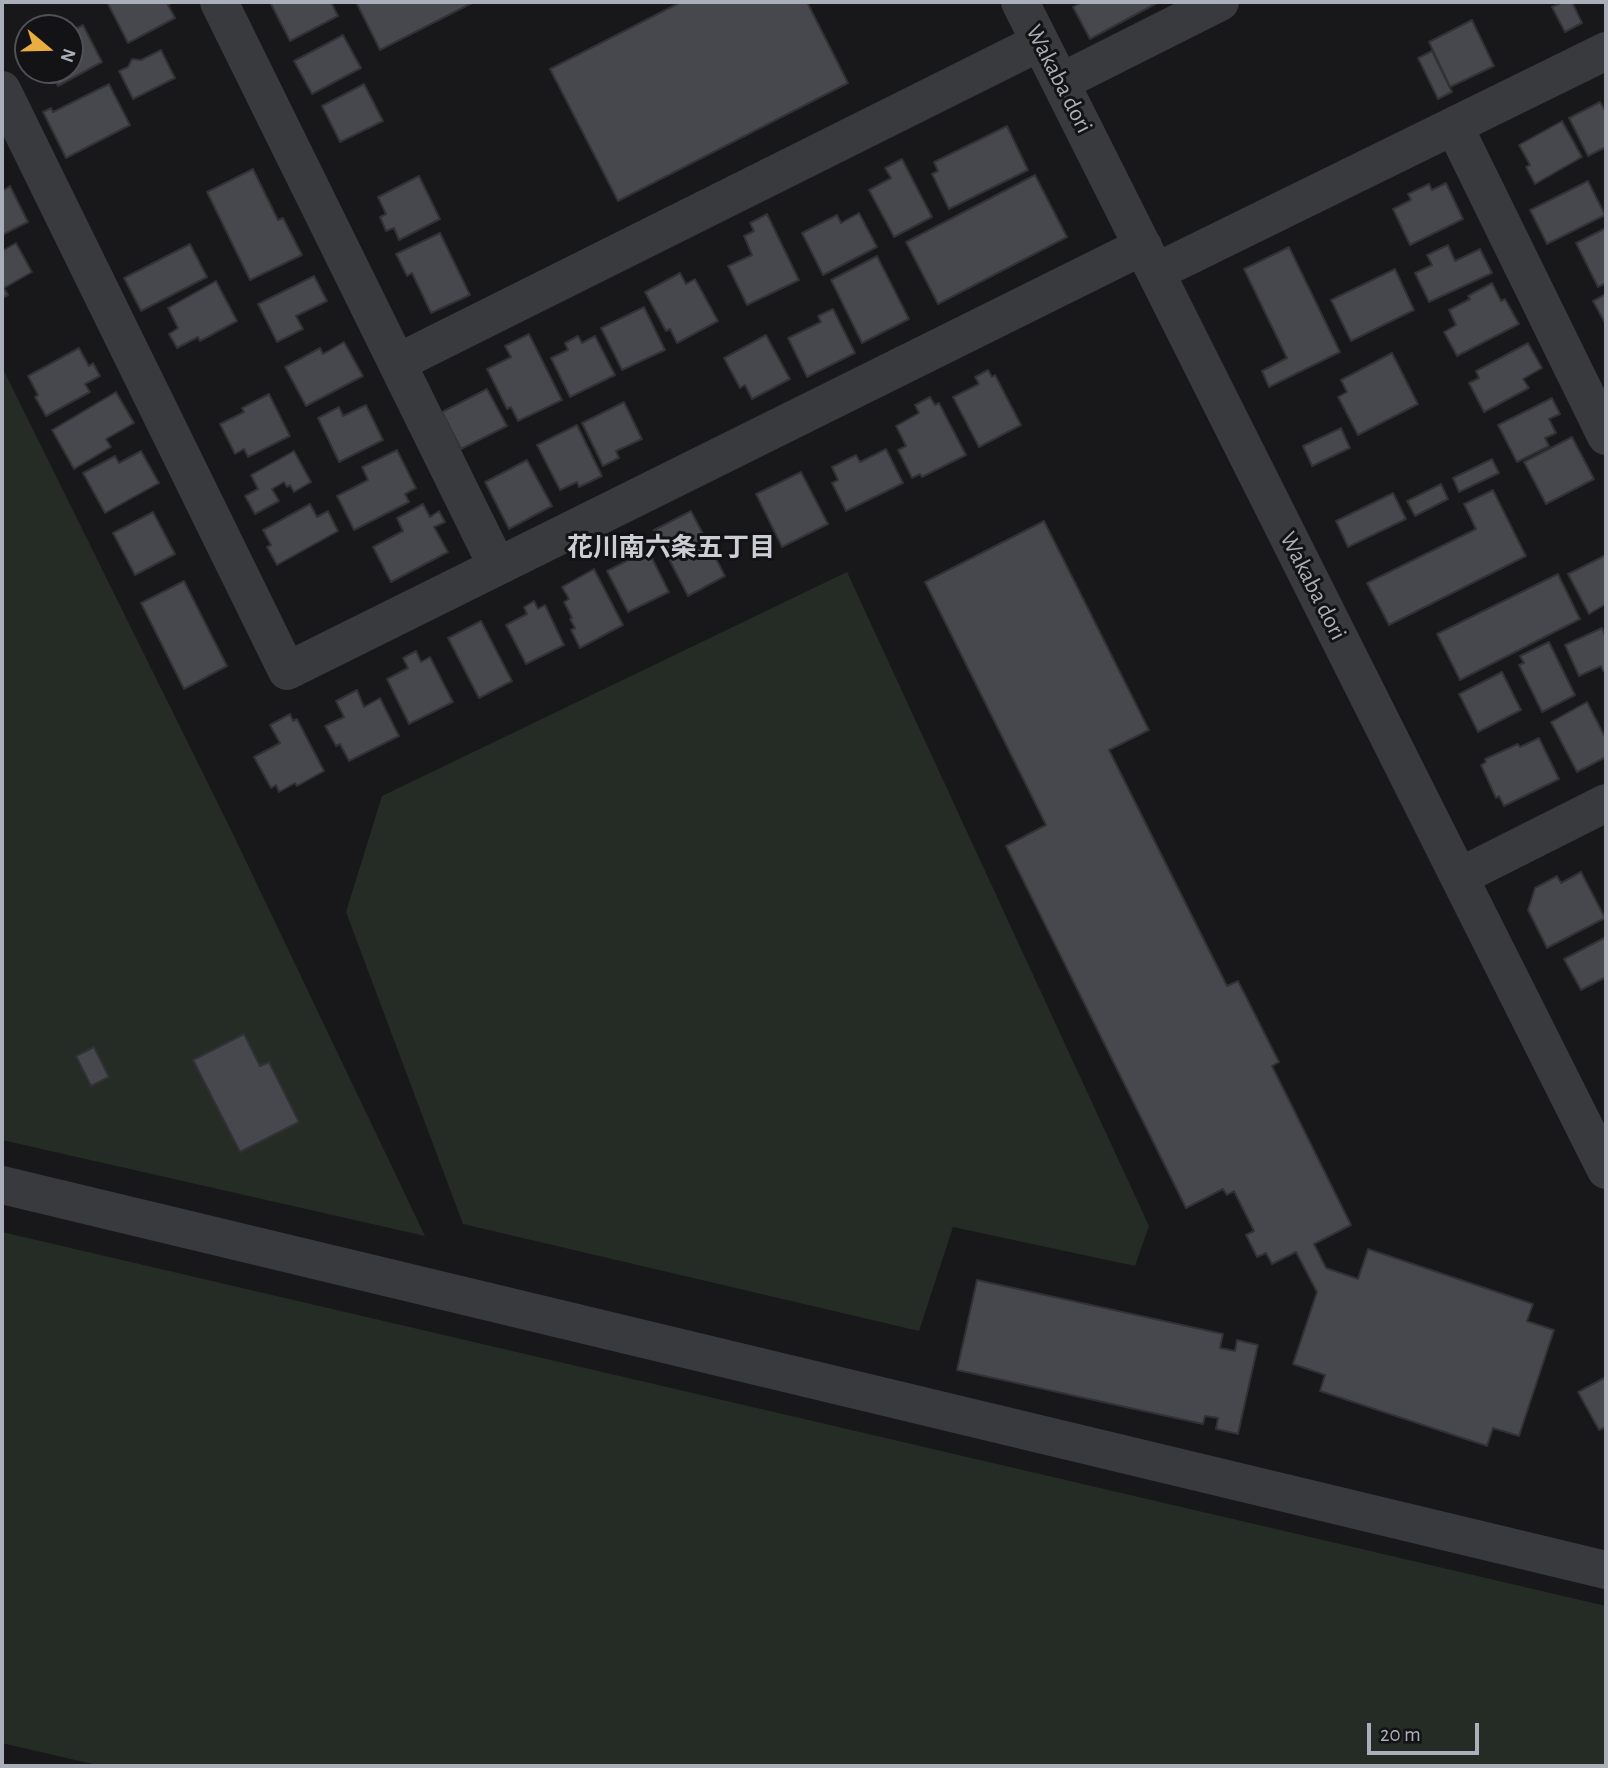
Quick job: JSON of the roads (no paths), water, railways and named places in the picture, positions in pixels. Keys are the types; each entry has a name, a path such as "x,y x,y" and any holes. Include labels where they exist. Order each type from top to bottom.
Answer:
{"street":[{"path":"219,2 497,566"},
{"name":"Wakaba dori","path":"1020,2 1606,1170"},
{"path":"1061,82 1220,2"},
{"path":"397,363 1040,42"},
{"path":"2,90 287,671 497,566 1150,259 1454,126 1606,51"},
{"path":"1454,126 1606,436"},
{"path":"1459,877 1606,803"},
{"path":"2,1185 1606,1570"}],"district":[{"name":"花川南六条五丁目","path":"671,548"}]}
